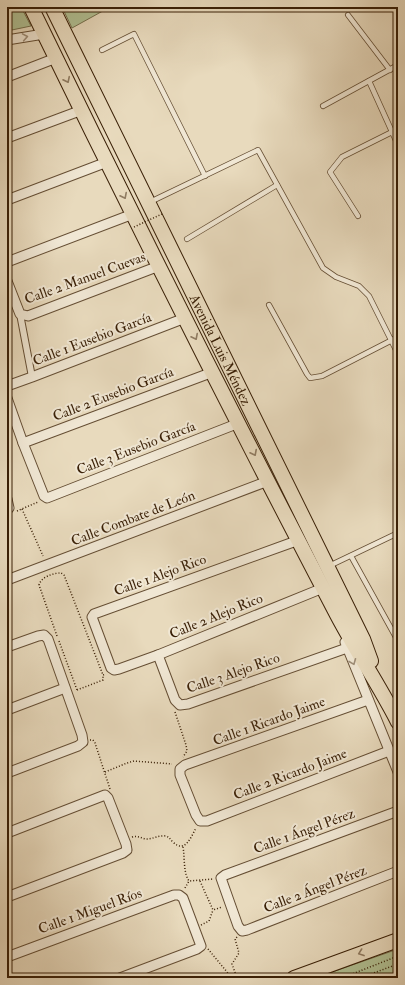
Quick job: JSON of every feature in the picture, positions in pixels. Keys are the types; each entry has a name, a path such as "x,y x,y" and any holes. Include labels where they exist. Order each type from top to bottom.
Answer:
{"main road":[{"name":"Avenida Luis Méndez","path":"31,7 134,220 159,266 323,588 398,722"},
{"name":"Avenida Luis Méndez","path":"52,7 363,639 384,696"},
{"path":"294,978 398,940"}],"street":[{"path":"7,40 44,34"},
{"path":"7,77 56,58"},
{"path":"7,138 82,110"},
{"path":"7,200 107,162"},
{"path":"7,262 134,220"},
{"name":"Calle 2 Manuel Cuevas","path":"20,314 28,316 159,266"},
{"path":"7,281 20,314 32,377"},
{"name":"Calle 1 Eusebio García","path":"7,385 32,377 185,318"},
{"name":"Calle 2 Eusebio García","path":"23,443 213,372"},
{"path":"7,398 45,497"},
{"name":"Calle 3 Eusebio García","path":"45,497 239,424"},
{"name":"Calle Combate de León","path":"7,580 268,481"},
{"path":"7,499 10,511"},
{"name":"Calle 1 Alejo Rico","path":"119,669 114,670 111,668 92,617 94,614 299,540"},
{"name":"Calle 2 Alejo Rico","path":"119,669 158,655 323,588"},
{"name":"Avenida Luis Méndez","path":"336,612 347,648 398,772"},
{"path":"7,647 38,636 44,635 48,639 82,735 83,742 78,746 7,773"},
{"name":"Calle 3 Alejo Rico","path":"158,655 175,700 180,705 188,704 347,648"},
{"path":"7,710 66,691"},
{"name":"Calle 1 Ricardo Jaime","path":"178,766 185,765 368,700"},
{"name":"Calle 2 Ricardo Jaime","path":"200,821 207,821 390,751"},
{"path":"178,766 180,775 196,815 200,821"},
{"path":"7,833 105,795 108,798 127,850 123,853 7,897"},
{"name":"Calle 1 Ángel Pérez","path":"221,878 225,875 398,811"},
{"name":"Calle 2 Ángel Pérez","path":"242,931 398,871"},
{"path":"221,878 238,926 242,931"},
{"name":"Calle 1 Miguel Ríos","path":"7,957 174,895 179,895 183,898 195,928"},
{"path":"120,978 197,949 201,946 195,928"}],"lane":[{"path":"348,15 390,70"},
{"path":"102,50 134,34 205,176"},
{"path":"323,106 398,65"},
{"path":"369,81 398,145"},
{"path":"358,216 330,172 342,156 392,132"},
{"path":"148,203 258,150 323,268 336,277 359,286 369,296 398,354"},
{"path":"187,239 278,185"},
{"path":"269,305 310,378 322,376 398,337"},
{"path":"327,567 398,533"},
{"path":"351,556 398,641"}],"path":[{"path":"134,220 162,214"},
{"path":"10,511 22,509 45,497"},
{"path":"22,509 47,565"},
{"path":"66,691 77,690 103,680 103,675 64,575 58,573 44,578 40,581 39,585 77,690"},
{"path":"103,675 119,669"},
{"path":"105,772 134,761 178,766 187,751 174,713 175,700"},
{"path":"83,742 93,740 110,786 110,790 105,795"},
{"path":"124,840 136,836 149,839 165,836 170,838 178,846 182,846 187,843 200,821"},
{"path":"182,846 187,879 191,882 221,878"},
{"path":"195,928 209,921 213,910 200,881"},
{"path":"213,910 230,904"},
{"path":"237,978 232,964 239,953 235,939 242,931"},
{"path":"201,946 208,950 232,978"},
{"path":"342,978 398,956"},
{"path":"360,978 398,964"}],"green space":[{"path":"7,7 21,7 31,26 7,31"},
{"path":"62,7 110,7 72,28"},
{"path":"398,949 398,978 315,978"}]}
